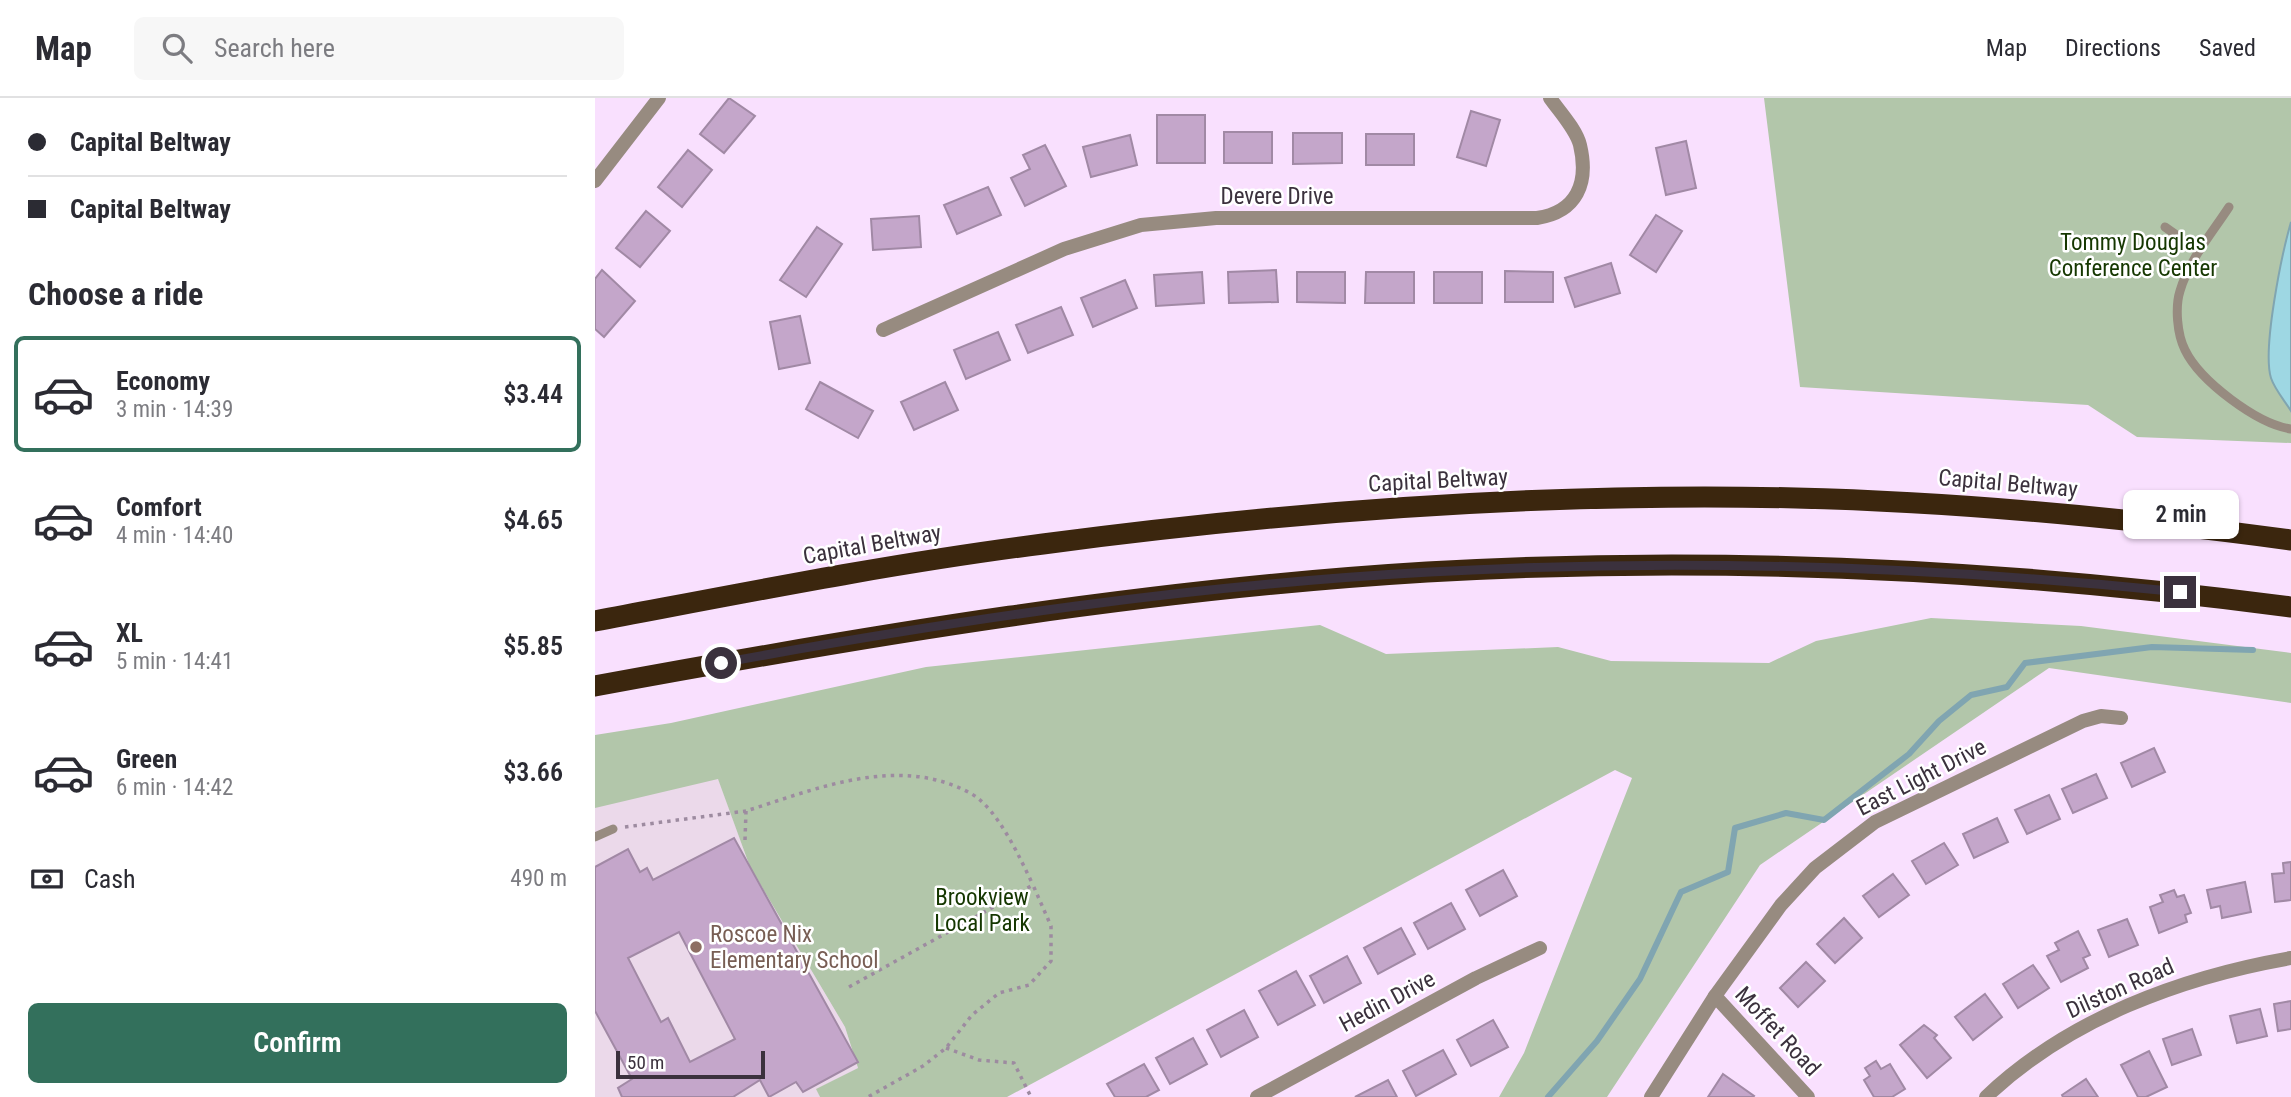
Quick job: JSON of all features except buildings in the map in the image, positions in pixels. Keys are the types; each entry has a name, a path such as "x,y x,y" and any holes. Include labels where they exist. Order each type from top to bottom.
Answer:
{"highway":[{"name":"Capital Beltway","path":"595,621 839,576 1037,544 1289,516 1424,506 1684,497 1895,501 2105,518 2291,540"},
{"path":"595,686 849,640 1031,612 1170,594 1428,572 1685,564 1893,568 2073,581 2291,607"}],"street":[{"path":"595,181 659,98"},
{"name":"Devere Drive","path":"883,330 1064,249 1141,225 1216,218 1537,218 1557,215 1576,196 1582,179 1579,143 1550,98"},
{"name":"East Light Drive","path":"1651,1097 1715,996 1781,905 1815,868 1875,822 2083,721 2101,716 2121,718"},
{"name":"Hedin Drive","path":"1257,1097 1476,978 1540,947"},
{"name":"Dilston Road","path":"1986,1097 2004,1079 2077,1031 2156,992 2231,968 2291,958"},
{"name":"Moffet Road","path":"1715,996 1808,1097"}],"lane":[{"path":"2229,207 2199,251 2179,291 2177,315 2185,350 2214,384 2244,410 2291,429"},
{"path":"2165,227 2199,251"},
{"path":"595,837 613,829"}],"path":[{"path":"613,829 746,811 864,776 918,776 971,793 1009,834 1052,926 1051,961 1028,985 999,993 981,1008 946,1048 923,1066 868,1097"},
{"path":"745,840 746,811"},
{"path":"849,987 1033,885"},
{"path":"946,1048 979,1060 1014,1063 1031,1097"}],"shaded area":[{"path":"2291,222 2291,411 2271,378 2269,346 2274,301"},
{"name":"Roscoe Nix Elementary School","path":"717,775 750,867 845,1027 858,1068 817,1089 820,1097 595,1097 595,799"}],"green space":[{"name":"Tommy Douglas Conference Center","path":"1764,98 2291,98 2291,443 2137,437 2088,405 1800,387"},
{"name":"Brookview Local Park","path":"1931,618 2081,626 2291,653 2291,703 2049,668 1760,865 1607,1097 1499,1097 1524,1053 1632,778 1615,770 1007,1097 820,1097 816,1089 858,1068 845,1027 750,867 718,779 595,808 595,735 671,723 926,667 1320,625 1386,654 1558,647 1611,661 1769,663 1816,641"}],"waterway":[{"path":"1548,1097 1597,1041 1640,979 1681,892 1728,872 1735,828 1786,813 1824,820 1909,754 1939,721 1971,695 2007,687 2025,663 2152,647 2253,650"}],"place":[{"name":"Roscoe Nix Elementary School","path":"696,947"}],"route":[{"path":"721,663 927,627 1089,604 1305,581 1428,572 1559,566 1796,565 1984,573 2180,592"}]}
